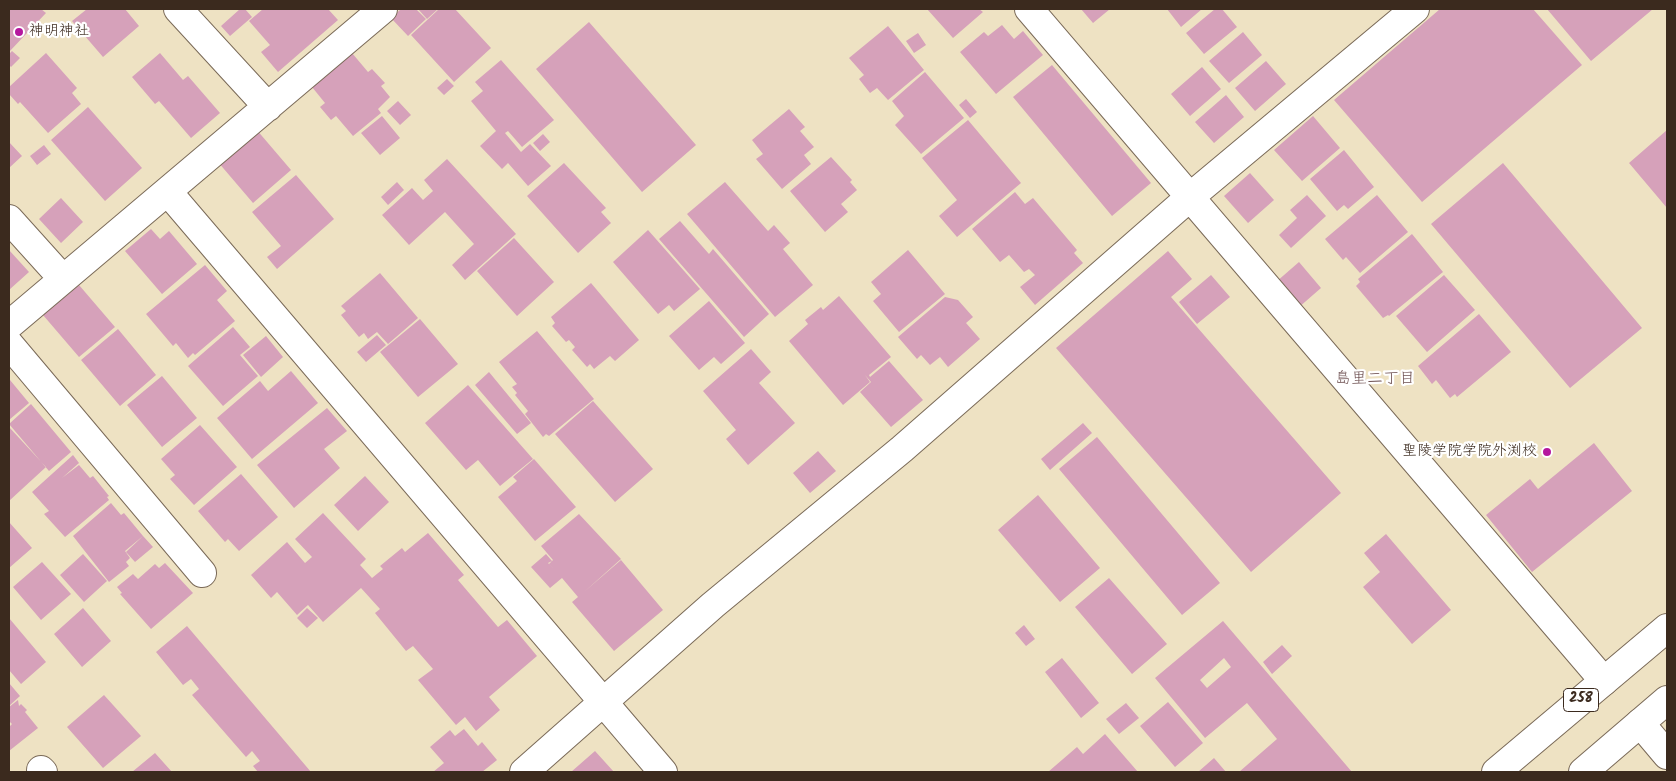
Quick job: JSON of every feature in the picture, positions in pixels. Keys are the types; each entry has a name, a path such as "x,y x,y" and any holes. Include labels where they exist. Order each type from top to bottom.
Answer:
{"main road":[{"path":"178,9 268,107"},
{"path":"9,325 383,9"},
{"path":"1029,9 1604,681"},
{"path":"524,772 604,704 713,605 902,449 1190,197 1415,9"},
{"path":"168,192 663,772"},
{"path":"9,219 63,278"},
{"path":"9,344 202,573"},
{"name":"258","path":"1496,772 1667,628"},
{"path":"1582,772 1667,700"},
{"path":"1640,723 1667,755"}],"building":[{"name":"神明神社","path":"9,9 41,9 46,13 9,52"},
{"path":"87,9 125,9 139,26 103,57 72,21"},
{"path":"240,9 245,9 252,17 230,36 221,26"},
{"path":"263,9 328,9 338,20 278,72 261,52 270,45 249,21"},
{"path":"401,9 416,9 426,19 408,36 391,18"},
{"path":"418,9 438,9 427,19"},
{"path":"439,9 455,9 491,48 454,82 411,35"},
{"path":"927,9 979,9 983,12 953,38"},
{"path":"1081,9 1110,9 1093,23"},
{"path":"1167,9 1202,9 1181,27"},
{"path":"1215,9 1222,9 1237,27 1204,54 1186,33"},
{"path":"1440,9 1533,9 1582,65 1422,202 1334,100"},
{"path":"1547,9 1653,9 1591,61"},
{"path":"589,22 696,145 642,192 536,69"},
{"path":"1002,25 1014,39 1023,31 1043,55 996,94 960,52 984,32 988,36"},
{"path":"888,26 924,70 888,100 877,88 870,93 859,79 864,75 849,58"},
{"path":"1243,32 1262,55 1229,83 1209,61"},
{"path":"918,33 926,45 914,53 906,41"},
{"path":"12,51 20,58 11,67 9,65 9,54"},
{"path":"46,53 77,88 72,93 81,104 48,133 20,102 18,104 9,94 9,87"},
{"path":"160,53 183,80 188,76 220,113 191,138 159,101 155,104 132,77"},
{"path":"352,53 368,72 372,69 385,83 381,86 390,97 378,109 381,113 353,136 336,116 331,120 320,107 325,103 312,87"},
{"path":"501,60 554,120 522,147 508,131 505,133 521,152 530,144 551,166 528,186 508,163 502,169 480,146 496,131 471,101 483,91 475,82"},
{"path":"1266,61 1286,84 1255,111 1235,88"},
{"path":"1052,65 1151,183 1112,216 1013,97"},
{"path":"1202,67 1221,89 1190,116 1171,94"},
{"path":"925,72 964,118 921,154 895,125 904,116 892,101"},
{"path":"447,79 454,86 444,95 437,88"},
{"path":"1226,95 1244,117 1214,143 1195,122"},
{"path":"966,99 977,112 970,118 959,105"},
{"path":"398,101 411,115 400,125 387,111"},
{"path":"88,107 142,168 105,201 51,140"},
{"path":"789,109 805,127 800,131 814,147 804,155 811,164 782,189 756,159 763,154 752,140"},
{"path":"382,116 400,138 380,155 361,133"},
{"path":"1313,116 1340,148 1302,181 1274,150"},
{"path":"968,120 1021,183 957,237 939,216 957,200 922,158"},
{"path":"256,129 291,170 253,203 218,162"},
{"path":"1667,130 1667,208 1629,163"},
{"path":"543,134 550,142 540,151 533,143"},
{"path":"9,142 22,156 9,168"},
{"path":"44,145 51,154 37,165 30,156"},
{"path":"1344,150 1374,187 1348,209 1344,205 1337,211 1310,179"},
{"path":"831,157 852,180 850,182 857,190 841,204 848,212 825,232 790,191"},
{"path":"447,159 516,234 465,280 452,265 474,244 445,212 409,245 382,215 412,188 423,200 433,191 424,180"},
{"path":"564,163 606,208 601,212 611,223 578,253 527,196"},
{"path":"1503,163 1642,328 1570,388 1431,224"},
{"path":"1250,173 1274,200 1248,223 1224,196"},
{"path":"296,175 334,219 277,269 267,257 281,246 252,212"},
{"path":"397,182 404,190 388,205 381,197"},
{"path":"725,182 768,231 774,225 790,243 783,249 813,285 775,317 687,214"},
{"path":"1015,192 1025,204 1033,198 1077,250 1074,253 1083,263 1035,305 1020,287 1035,275 1029,269 1024,272 1009,255 1000,262 972,229"},
{"path":"1307,195 1326,216 1291,248 1279,235 1297,218 1290,210"},
{"path":"1377,195 1408,232 1360,273 1346,257 1343,260 1325,239"},
{"path":"61,198 83,222 61,243 39,219"},
{"path":"680,221 709,254 713,249 769,314 744,337 659,239"},
{"path":"151,229 160,239 169,231 197,264 162,294 125,251"},
{"path":"648,230 700,289 674,311 669,305 658,314 613,262"},
{"path":"1412,234 1443,272 1389,316 1383,318 1356,286 1360,282 1358,279"},
{"path":"514,238 554,282 517,316 477,271"},
{"path":"9,250 29,272 9,290"},
{"path":"908,250 945,294 899,332 873,301 881,294 871,282"},
{"path":"1168,251 1192,279 1171,297 1341,493 1251,572 1056,348"},
{"path":"1299,262 1321,288 1298,308 1276,282"},
{"path":"205,265 227,291 217,300 235,321 195,355 193,353 188,358 176,343 173,346 146,314"},
{"path":"380,273 418,318 388,344 377,332 368,339 364,333 359,337 341,315 346,311 341,306"},
{"path":"1211,275 1230,297 1197,324 1179,302"},
{"path":"1444,275 1475,310 1427,352 1396,316"},
{"path":"591,283 639,340 615,361 610,356 594,369 590,364 587,367 572,350 575,347 569,340 566,342 552,326 555,323 551,317"},
{"path":"79,285 115,327 79,357 43,315"},
{"path":"839,296 891,357 869,375 870,377 889,361 923,400 891,427 860,392 871,382 865,375 870,382 843,405 789,341 808,324 805,320 821,307 823,310"},
{"path":"945,297 958,300 973,317 966,323 980,339 948,367 940,357 930,365 921,355 917,359 898,337"},
{"path":"709,301 745,343 721,364 714,357 699,370 669,336"},
{"path":"1479,314 1511,352 1457,397 1455,394 1450,398 1436,380 1432,384 1418,366"},
{"path":"420,319 458,364 418,397 380,352"},
{"path":"233,327 250,347 240,355 258,376 223,406 188,366"},
{"path":"118,329 156,375 120,406 81,360"},
{"path":"537,331 594,399 549,436 546,434 543,437 525,414 528,411 515,395 517,393 512,387 517,384 499,362"},
{"path":"377,335 386,345 366,362 357,352"},
{"path":"266,336 283,357 261,377 243,355"},
{"path":"751,349 771,372 759,383 795,423 748,465 726,439 736,430 703,391"},
{"path":"291,371 318,403 252,459 217,418 260,381 268,391"},
{"path":"489,372 531,423 517,434 475,385"},
{"path":"162,376 197,418 162,447 127,405"},
{"path":"9,381 29,403 9,420"},
{"path":"468,385 533,459 500,486 478,460 466,470 425,423"},
{"path":"593,401 653,469 615,502 555,434"},
{"path":"31,404 71,452 49,471 9,424"},
{"path":"327,408 347,431 324,449 340,468 294,508 257,465"},
{"path":"1083,423 1092,433 1050,470 1041,459"},
{"path":"200,425 237,467 194,505 170,479 175,475 161,459"},
{"path":"9,427 46,467 9,501"},
{"path":"1097,437 1220,583 1182,615 1059,469"},
{"path":"1594,443 1632,491 1532,572 1486,515 1530,479 1538,489"},
{"path":"818,451 836,471 810,493 793,473"},
{"path":"73,455 79,463 62,478 79,465 90,478 93,476 109,496 107,497 109,500 65,537 44,514 49,511 32,492"},
{"path":"534,459 576,507 535,541 498,497 517,481 513,477"},
{"path":"241,474 278,517 239,551 228,539 225,542 198,511"},
{"path":"365,476 389,502 358,531 334,505"},
{"path":"1038,495 1100,568 1060,602 998,530"},
{"path":"111,503 121,515 124,513 143,536 125,551 130,558 126,562 129,566 109,582 73,536"},
{"path":"323,513 366,559 360,565 372,578 383,569 380,566 402,548 405,552 428,533 464,575 458,580 498,627 507,620 537,656 489,697 500,710 476,731 465,717 456,725 418,680 433,669 413,646 406,651 375,613 380,609 361,588 323,622 308,605 297,615 277,592 271,598 251,575 287,542 305,563 312,557 295,539"},
{"path":"579,514 621,559 584,592 621,560 663,610 614,651 572,602 578,597 562,578 550,588 531,567 546,554 552,561 541,546"},
{"path":"9,522 32,548 9,568"},
{"path":"1386,534 1451,610 1412,644 1363,587 1380,572 1364,553"},
{"path":"143,536 153,547 135,562 126,552"},
{"path":"83,554 107,581 84,602 60,575"},
{"path":"42,562 71,594 41,620 13,587"},
{"path":"165,563 193,593 151,629 120,594 122,593 117,587 133,574 138,579 155,564 159,568"},
{"path":"1109,578 1167,644 1132,674 1075,607"},
{"path":"83,608 111,641 82,667 54,634"},
{"path":"307,608 318,618 307,628 297,618"},
{"path":"9,618 46,662 21,684 9,670"},
{"path":"1223,621 1352,772 1239,772 1277,739 1247,703 1205,738 1155,678","holes":["1224,658 1231,667 1207,688 1200,680"]},
{"path":"1024,625 1035,639 1026,646 1015,633"},
{"path":"187,626 311,772 258,772 253,766 260,761 252,751 246,757 192,695 199,689 191,679 183,685 156,652"},
{"path":"1282,645 1292,656 1272,674 1263,662"},
{"path":"1062,658 1099,703 1081,718 1045,672"},
{"path":"9,683 20,696 9,706"},
{"path":"104,695 141,736 103,768 67,727"},
{"path":"18,700 19,706 21,704 27,710 25,712 38,728 9,751 9,727 12,724 9,721 9,707"},
{"path":"1168,702 1203,743 1175,767 1140,726"},
{"path":"1126,703 1139,718 1119,734 1106,719"},
{"path":"464,729 478,746 482,742 497,760 482,772 433,772 444,763 430,747 450,730 455,736"},
{"path":"1105,734 1138,772 1048,772 1077,747 1083,754"},
{"path":"595,751 614,772 571,772"},
{"path":"155,753 172,772 132,772"},
{"path":"1214,758 1226,772 1198,772"}],"place":[{"name":"神明神社","path":"19,32"},
{"name":"聖陵学院学院外渕校","path":"1547,452"}],"district":[{"name":"島里二丁目","path":"1375,380"}]}
